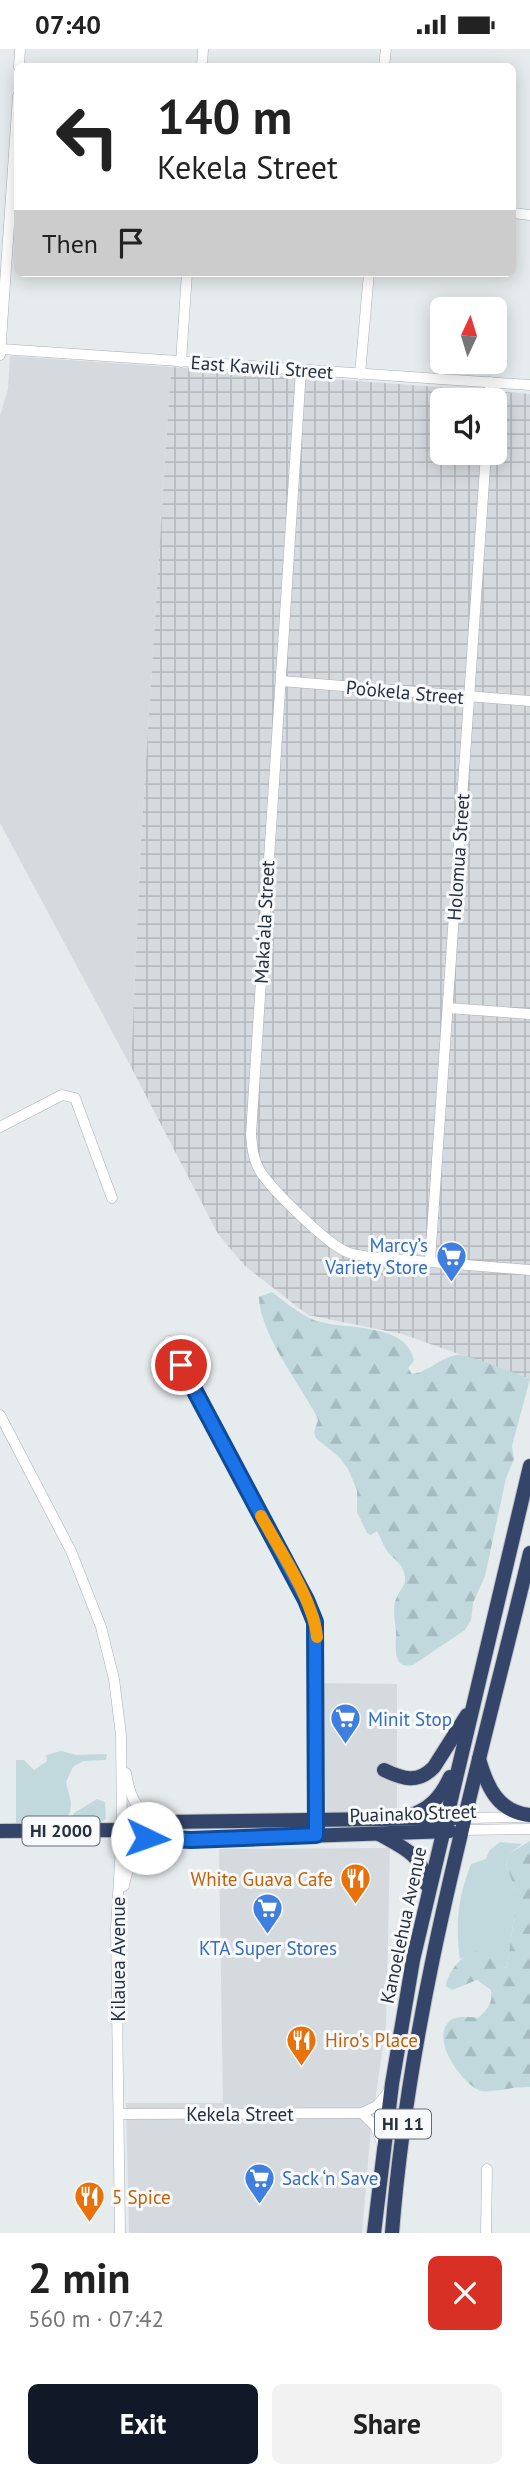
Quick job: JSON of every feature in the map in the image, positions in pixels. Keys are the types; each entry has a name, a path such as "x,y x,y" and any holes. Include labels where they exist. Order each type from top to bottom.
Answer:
{"highway":[{"name":"Kanoelehua Avenue","path":"374,2233 392,2084 413,1960 530,1466"},
{"name":"Kanoelehua Avenue","path":"392,2233 401,2138 421,2016 463,1824 530,1553"},
{"path":"384,1770 403,1779 427,1774 474,1705"},
{"path":"392,1820 424,1810 435,1802 444,1791 466,1741"},
{"path":"479,1759 494,1797 510,1810 530,1816"},
{"name":"Puainako Street","path":"445,1825 392,1820 316,1828 164,1839 129,1837 122,1830 129,1823 166,1822 316,1828 378,1833 463,1824"},
{"name":"HI 2000","path":"0,1831 122,1830"},
{"path":"378,1833 417,1857 425,1875 426,1897"}],"street":[{"path":"0,355 14,191"},
{"path":"181,362 187,277"},
{"path":"360,374 369,277"},
{"name":"East Kawili Street","path":"1,349 530,386"},
{"name":"Maka‘ala Street","path":"301,370 268,858 252,1151 261,1171 278,1191 329,1241 347,1252 368,1257 530,1271"},
{"path":"490,382 490,388"},
{"name":"Holomua Street","path":"430,1261 485,465"},
{"name":"Po‘okela Street","path":"281,681 530,701"},
{"path":"448,1008 530,1014"},
{"path":"0,1114 3,1126 62,1095 75,1098 112,1198"},
{"path":"169,1341 306,1600 315,1622 316,1828"},
{"name":"Kilauea Avenue","path":"0,1416 71,1551 102,1627 114,1679 121,1735 122,1830 116,1928 120,2233"},
{"path":"121,1735 131,1798 141,1811 166,1822"},
{"name":"Puainako Street","path":"463,1824 530,1816"},
{"name":"Puainako Street","path":"463,1824 530,1829"},
{"path":"116,1928 130,1863 144,1847 164,1839"},
{"path":"383,2150 379,2131 362,2113 381,2103 392,2084"},
{"name":"Kekela Street","path":"119,2114 362,2113"},
{"path":"486,2233 488,2169"}],"shaded area":[{"path":"10,356 171,367 141,841 131,1067 0,823 0,416 8,389"},
{"path":"171,367 450,388 430,388 430,465 507,465 507,392 530,394 530,1379 402,1334 308,1315 245,1266 218,1234 131,1067 141,841"},
{"path":"321,1683 397,1684 397,1808 326,1812"},
{"path":"390,1848 386,2026 371,2128 362,2233 129,2233 126,2103 223,2103 219,1849"}],"green space":[{"path":"272,1292 314,1320 387,1333 400,1339 409,1348 414,1361 408,1368 412,1374 457,1355 530,1379 512,1446 514,1459 506,1478 485,1576 473,1603 471,1620 465,1630 413,1665 401,1664 396,1651 394,1606 405,1583 401,1565 387,1551 377,1531 371,1535 367,1533 357,1512 357,1490 348,1469 340,1458 316,1438 316,1415 281,1357 261,1311 259,1297"},
{"path":"61,1751 76,1755 107,1754 106,1760 83,1761 73,1767 66,1782 71,1803 70,1812 63,1825 16,1825 16,1760 24,1760 34,1770 47,1761 46,1755"},
{"path":"97,1799 105,1802 106,1819 97,1824 71,1823 74,1813"},
{"path":"530,1841 530,2087 481,2091 465,2080 457,2070 450,2060 443,2037 445,2028 454,2018 478,2018 482,2015 490,2002 491,1990 477,1980 452,1990 446,1986 454,1967 471,1953 480,1950 488,1950 495,1955 499,1966 507,1968 515,1891 506,1863 510,1853"},
{"path":"500,1842 522,1844 510,1853 506,1863 515,1891 507,1968 499,1966 480,1950 460,1959 458,1933 460,1899 471,1864 486,1859 489,1851"}],"slow traffic":[{"path":"261,1516 306,1600 315,1622 317,1637"}],"place":[{"name":"Marcy’s Variety Store","path":"451,1283"},
{"name":"Minit Stop","path":"345,1746"},
{"name":"White Guava Cafe","path":"356,1906"},
{"name":"KTA Super Stores","path":"268,1936"},
{"name":"Hiro's Place","path":"302,2067"},
{"name":"Sack ‘n Save","path":"259,2205"},
{"name":"5 Spice","path":"89,2224"}],"route":[{"path":"147,1838 191,1840 316,1835 315,1622 306,1600 181,1365"}]}
